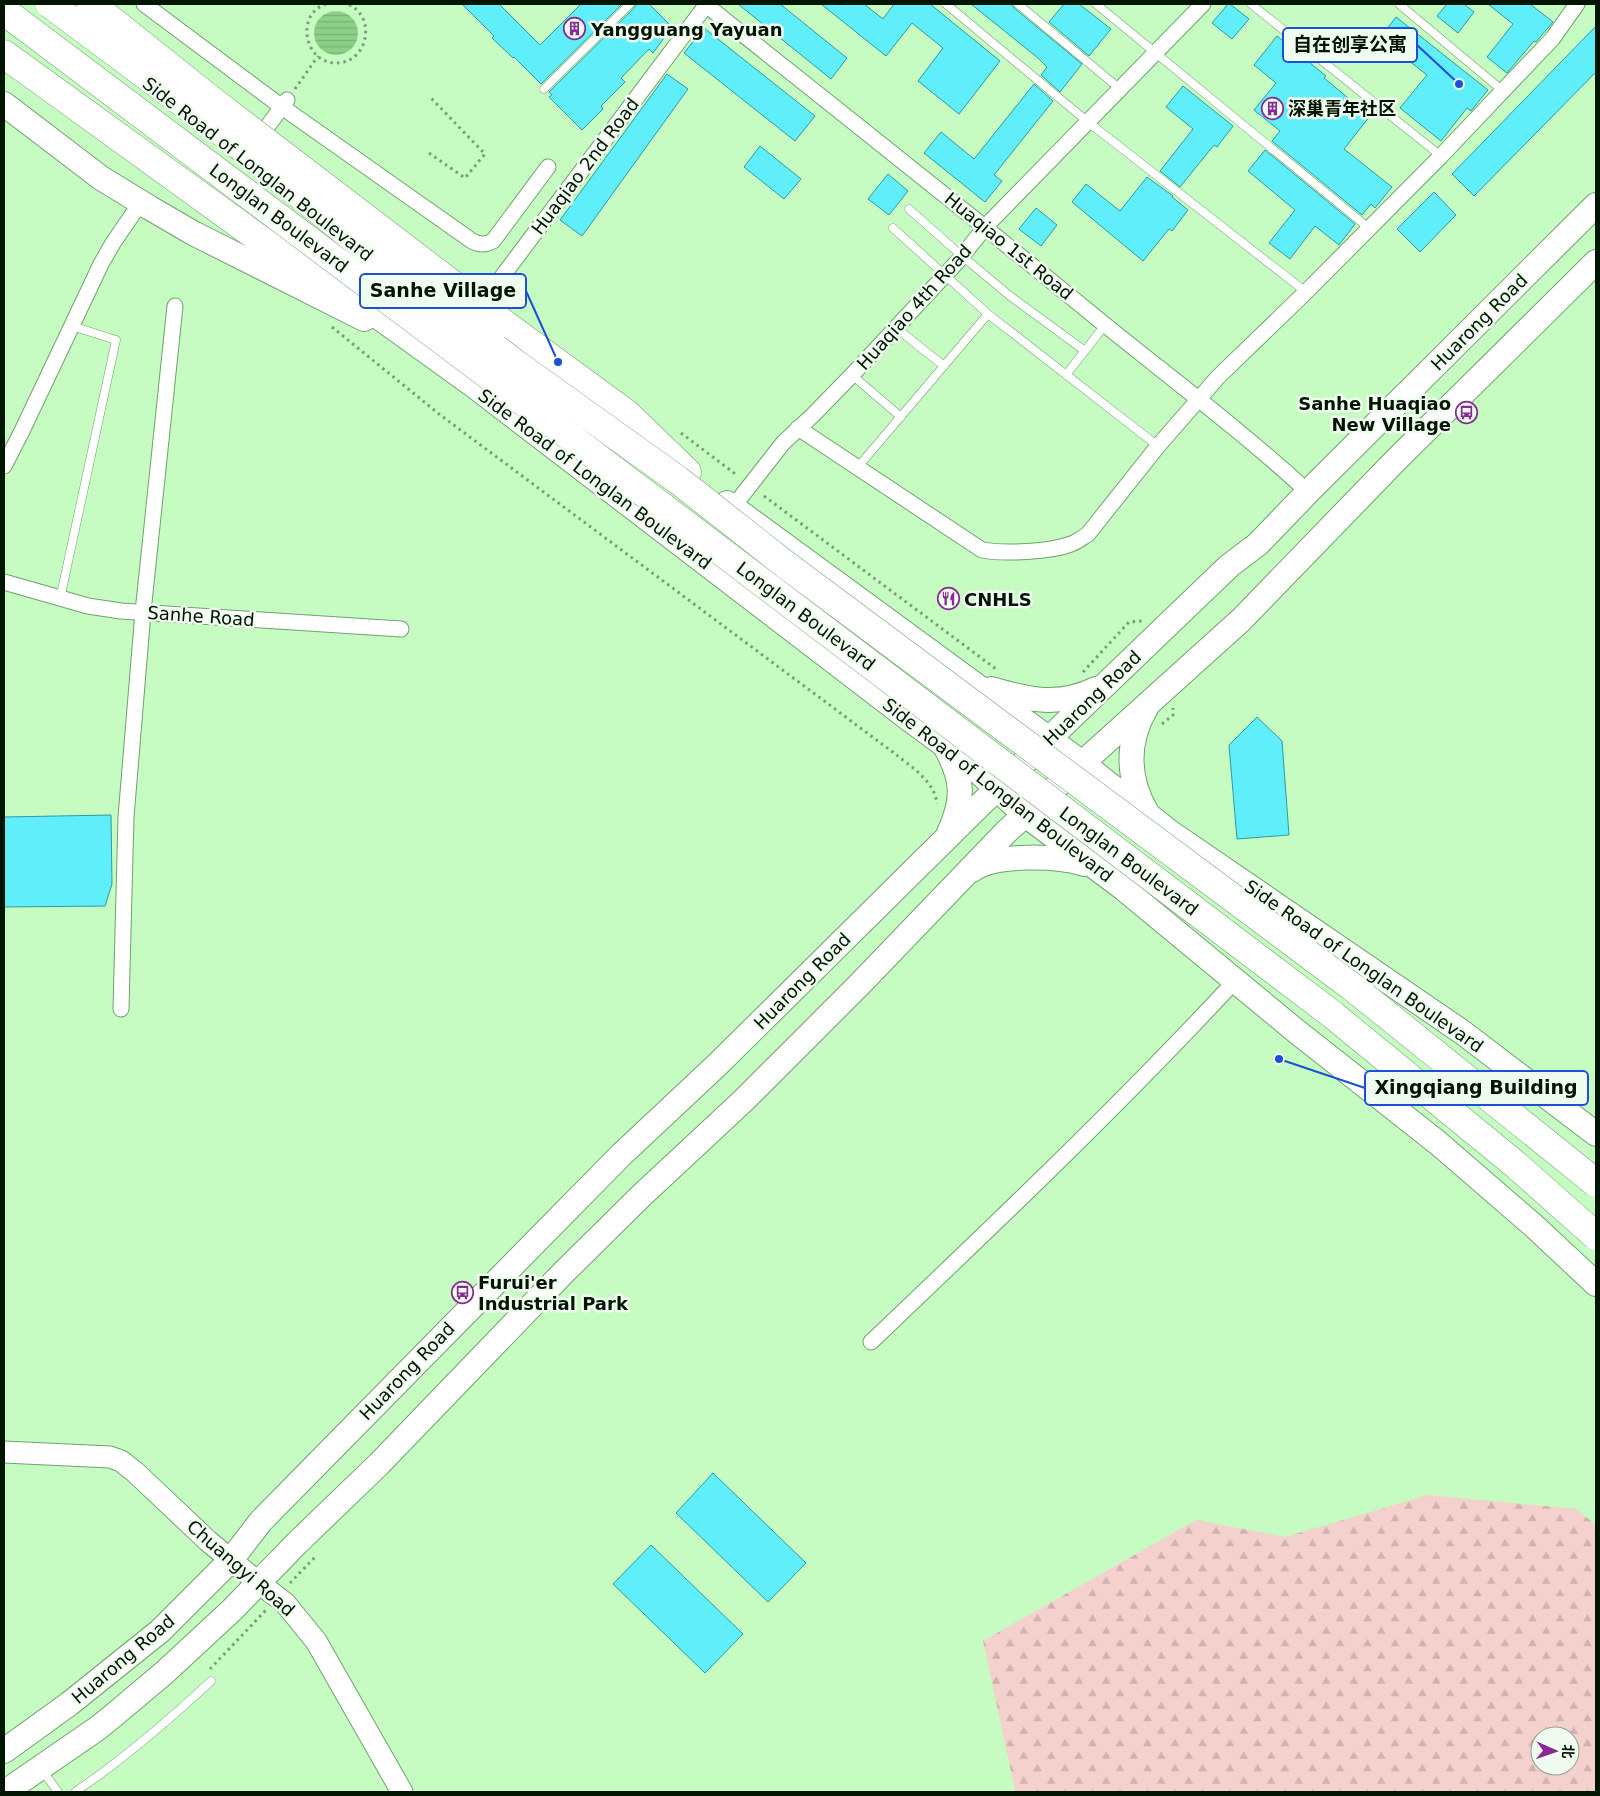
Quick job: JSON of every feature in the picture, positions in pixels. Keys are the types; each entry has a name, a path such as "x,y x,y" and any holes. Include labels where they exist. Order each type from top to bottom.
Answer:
{"highway":[{"name":"Longlan Boulevard","path":"50,4 231,138 364,247 516,364 678,480 786,565 1351,986 1596,1183"},
{"path":"91,4 215,103 503,323 627,414 687,472"},
{"name":"Longlan Boulevard","path":"6,30 536,411 1333,1015 1516,1165 1596,1236"},
{"path":"6,30 162,168 260,240 359,303"}],"main road":[{"name":"Side Road of Longlan Boulevard","path":"42,4 244,157 482,344 603,430 687,472 1082,763 1149,817 1462,1032 1596,1134"},
{"name":"Side Road of Longlan Boulevard","path":"6,30 297,247 359,303 458,374 970,764 1024,814 1122,888 1456,1159 1534,1226 1596,1284"},
{"path":"4,104 101,178 193,233 427,352 457,324"},
{"name":"Huarong Road","path":"4,1751 69,1704 160,1632 231,1560 261,1522 614,1162 717,1065 998,788 1229,566 1258,544 1596,205"},
{"name":"Huarong Road","path":"4,1792 98,1728 130,1702 259,1583 297,1543 379,1464 564,1272 642,1195 744,1100 859,985 1024,814 1241,620 1396,460 1596,262"},
{"path":"458,374 482,344"},
{"path":"981,688 1025,699 1043,701 1068,699 1086,694 1107,684"},
{"path":"945,840 954,821 960,790 959,775 944,745 958,745 972,739 982,731 989,720 991,705 981,688"},
{"path":"1149,702 1137,728 1131,764 1134,784 1140,801 1149,817"},
{"path":"1122,888 1114,868 1114,854 1120,843 1130,833 1143,828 1171,833"},
{"path":"964,875 985,863 1005,859 1068,859 1092,866"}],"street":[{"path":"144,4 284,103 472,241 479,244 493,241 548,167"},
{"name":"Huaqiao 1st Road","path":"707,4 1247,437 1308,492"},
{"name":"Huaqiao 2nd Road","path":"457,324 707,4"},
{"name":"Huaqiao 4th Road","path":"733,507 782,443 813,415 852,375 945,275 986,226 1203,4"},
{"path":"798,428 982,550 997,553 1057,548 1073,544 1088,534 1158,446 1218,377 1306,292 1441,156 1553,38 1577,4"},
{"path":"244,157 284,103"},
{"path":"4,466 105,258 141,202"},
{"path":"121,1009 126,817 143,612 175,306"},
{"name":"Sanhe Road","path":"4,582 88,606 143,612 401,629"},
{"path":"872,1342 1174,1047 1235,981"},
{"name":"Chuangyi Road","path":"4,1452 97,1455 121,1461 208,1541 285,1603 316,1641 402,1792"}],"lane":[{"path":"544,89 630,4"},
{"path":"946,4 1088,122 1306,292"},
{"path":"1018,4 1120,89"},
{"path":"1096,4 1370,228"},
{"path":"1251,4 1441,156"},
{"path":"1399,4 1503,91"},
{"path":"909,209 1010,296 1085,351"},
{"path":"893,228 988,314 1158,446"},
{"path":"857,468 988,314"},
{"path":"1066,375 1106,325"},
{"path":"60,599 116,340 72,326"},
{"path":"896,328 944,366"},
{"path":"852,375 901,417"},
{"path":"75,1792 101,1775 168,1720 211,1681"},
{"path":"40,1768 58,1792"}],"path":[{"path":"326,4 314,11 308,20 307,40 311,49 318,56 326,61 336,63 346,61 355,56 366,40 367,30 364,21 359,12 347,4"},
{"path":"284,103 318,56"},
{"path":"429,153 465,178 485,154 431,98"},
{"path":"416,395 894,753 921,775 931,786 937,798 938,810"},
{"path":"764,496 1002,672"},
{"path":"1081,674 1129,622"},
{"path":"207,1672 272,1605"}],"green space":[{"path":"1428,1495 1576,1509 1596,1525 1596,1792 1013,1792 1015,1790 983,1641 1196,1520 1285,1537"}],"shaded area":[{"path":"332,11 340,11 352,17 358,33 352,49 340,55 332,55 320,49 314,37 314,29 320,17"}],"building":[{"path":"462,4 499,4 540,45 581,4 622,4 541,84 492,38 494,36"},
{"path":"636,4 649,4 672,27 653,53 649,49 621,78 625,82 601,106 603,109 582,130 549,97 552,95 549,92"},
{"path":"738,4 780,4 847,58 831,79"},
{"path":"821,4 864,4 883,19 894,4 930,4 1000,61 959,114 918,81 943,48 912,23 886,56"},
{"path":"971,4 1012,4 1014,8 1082,64 1060,92 1041,75 1047,67 1038,58"},
{"path":"1064,4 1079,4 1111,29 1089,56 1049,22"},
{"path":"1228,4 1249,19 1232,39 1212,23"},
{"path":"1447,4 1464,4 1474,12 1458,33 1437,16"},
{"path":"1488,4 1530,4 1553,22 1507,73 1487,57 1513,24"},
{"path":"1396,17 1488,90 1471,111 1467,108 1441,141 1400,108 1427,75 1380,38"},
{"path":"1596,26 1596,72 1474,196 1452,174"},
{"path":"704,28 815,116 795,141 684,53"},
{"path":"1277,36 1326,76 1324,78 1370,116 1344,149 1392,187 1375,208 1371,204 1362,215 1272,141 1280,131 1254,110 1276,83 1254,65"},
{"path":"667,74 688,89 582,236 560,220"},
{"path":"1034,84 1053,101 994,175 1002,181 985,202 924,153 941,132 974,159"},
{"path":"1183,86 1233,126 1217,147 1214,145 1180,187 1160,171 1193,129 1166,107"},
{"path":"760,146 801,179 784,199 744,167"},
{"path":"1265,150 1355,224 1339,245 1315,226 1290,259 1269,243 1295,210 1248,171"},
{"path":"888,174 908,191 889,215 868,199"},
{"path":"1147,177 1173,196 1188,210 1172,231 1169,229 1143,261 1072,202 1086,184 1120,211"},
{"path":"1434,192 1456,215 1420,252 1397,229"},
{"path":"1036,208 1057,225 1041,246 1019,229"},
{"path":"1257,717 1282,741 1289,835 1237,839 1229,745"},
{"path":"111,815 112,884 105,906 4,907 4,817"},
{"path":"713,1473 806,1563 768,1602 676,1513"},
{"path":"651,1545 743,1634 705,1673 613,1584"}],"place":[{"name":"Yangguang Yayuan","path":"575,29"},
{"name":"自在创享公寓","path":"1459,84"},
{"name":"深巢青年社区","path":"1272,108"},
{"name":"Sanhe Village","path":"558,362"},
{"name":"Sanhe Huaqiao New Village","path":"1467,413"},
{"name":"CNHLS","path":"948,599"},
{"name":"Xingqiang Building","path":"1279,1059"},
{"name":"Furui'er Industrial Park","path":"462,1292"}]}
